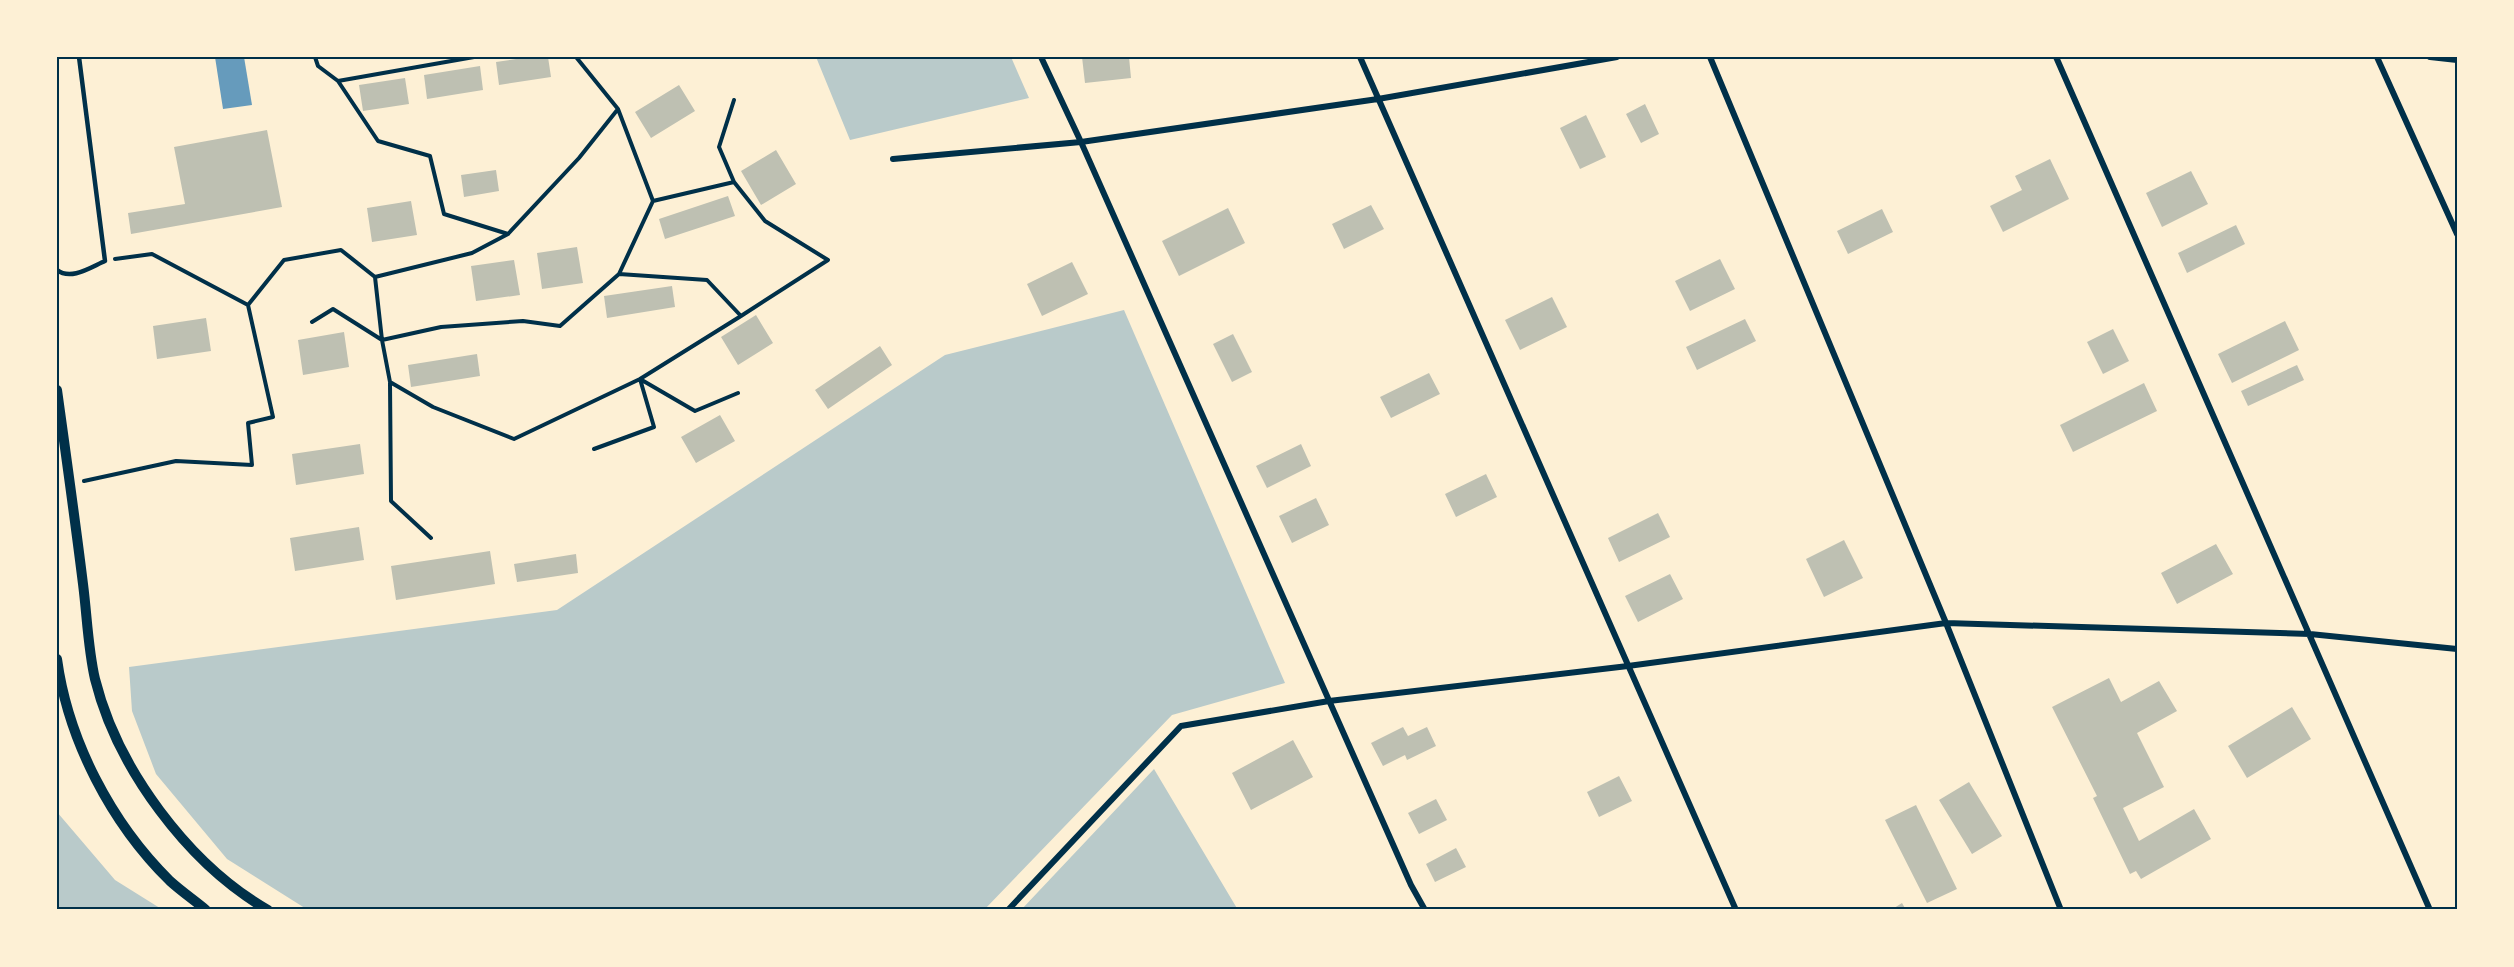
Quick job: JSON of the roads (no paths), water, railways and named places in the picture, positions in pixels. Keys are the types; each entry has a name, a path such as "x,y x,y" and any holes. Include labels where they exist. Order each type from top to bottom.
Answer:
{"street":[{"path":"1041,57 1082,142 1411,885 1425,910"},
{"path":"1360,57 1736,910"},
{"path":"893,159 1082,142 1378,99 1617,57"},
{"path":"1710,57 1946,623 2061,910"},
{"path":"2056,57 2430,910"},
{"path":"2377,57 2457,234"},
{"path":"2430,57 2457,60"},
{"path":"57,390 95,678 111,725 135,772 194,853 248,899 268,910"},
{"path":"1008,910 1181,726 1329,701 1628,666 1946,623 2310,634 2457,649"},
{"path":"57,658 62,692 79,742 106,795 135,840 170,880 206,910"}],"lane":[{"path":"57,270 62,274 74,274 105,261 79,57"}],"water":[{"path":"215,57 244,57 252,105 223,109"}]}
